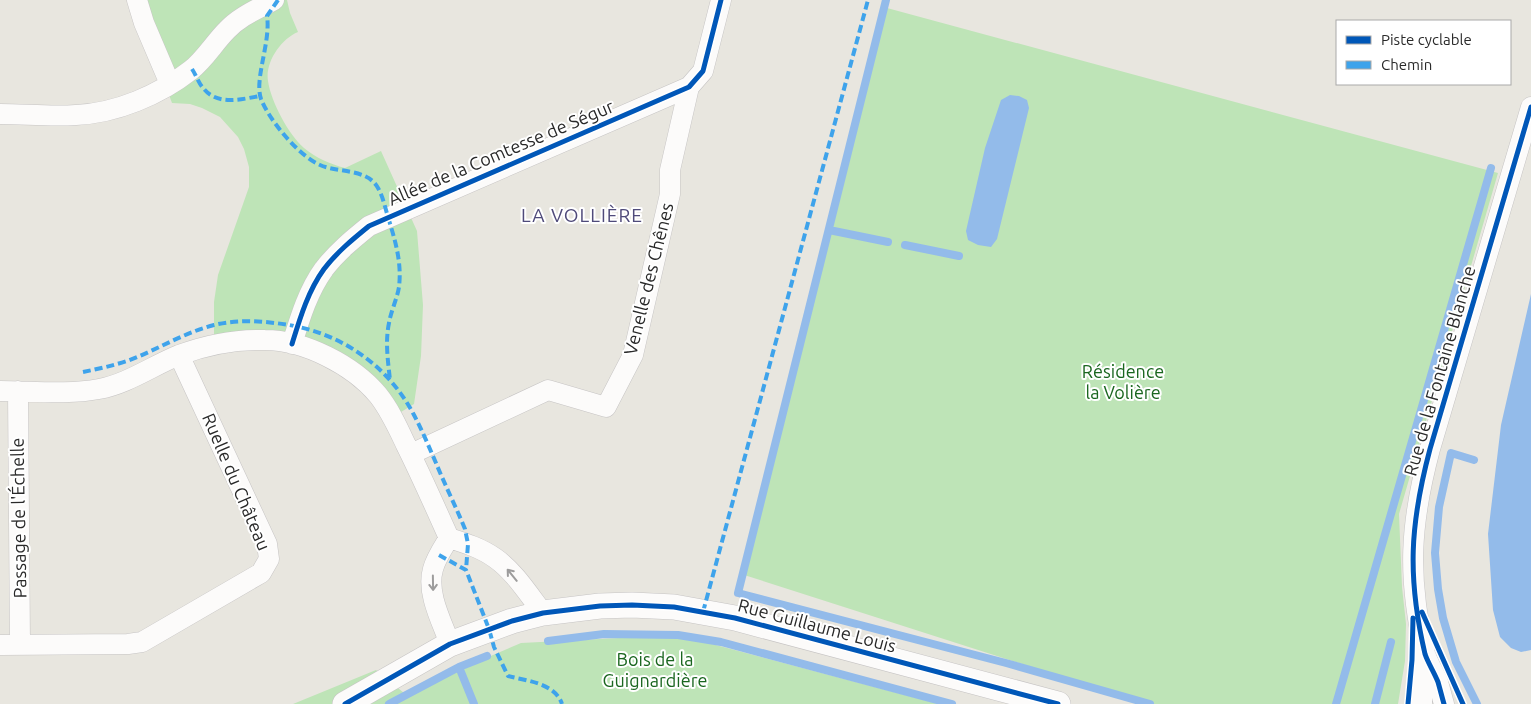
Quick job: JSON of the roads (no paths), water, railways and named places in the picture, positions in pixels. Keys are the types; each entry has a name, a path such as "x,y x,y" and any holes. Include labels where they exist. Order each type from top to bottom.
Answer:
{"street":[{"path":"137,0 144,23 170,84"},
{"path":"0,114 76,115 100,112 129,105 170,84 192,69 234,23 274,0"},
{"name":"Allée de la Comtesse de Ségur","path":"292,344 301,315 324,269 344,246 369,226 689,87 704,71 721,0"},
{"name":"Venelle des Chênes","path":"411,454 548,390 606,407 633,355 670,194 670,170 689,87"},
{"name":"Rue de la Fontaine Blanche","path":"1444,704 1438,682 1426,656 1414,594 1412,558 1414,524 1420,486 1531,107"},
{"path":"9,391 77,392 98,389 120,383 180,355 212,345 240,341 266,340 292,344 326,356 353,372 377,395 394,419 449,538 468,544 495,558 506,567 543,613"},
{"name":"Ruelle du Château","path":"0,645 128,644 142,642 261,573 269,559 266,544 180,355"},
{"name":"Passage de l'Échelle","path":"9,391 20,645"},
{"path":"449,538 439,555 433,570 431,583 433,596 450,644"},
{"name":"Rue Guillaume Louis","path":"345,704 450,644 512,621 543,613 600,606 674,607 735,618 1058,704"},
{"name":"Rue de la Fontaine Blanche","path":"1422,704 1422,683 1426,656"}],"water":[{"path":"1010,95 1019,96 1027,100 1029,108 997,239 991,247 978,245 968,240 966,231 985,148 1001,100"},
{"path":"1531,294 1531,650 1521,652 1511,648 1500,637 1493,610 1488,534 1501,425"}],"waterway":[{"path":"886,0 738,593 1006,663 1150,704"},
{"path":"1336,704 1491,168"},
{"path":"829,230 888,242"},
{"path":"905,245 959,256"},
{"path":"1474,460 1451,453 1439,507 1435,553 1443,618 1456,662 1477,704"},
{"path":"548,641 604,634 678,635 721,642 952,704"},
{"path":"1375,704 1391,642"},
{"path":"389,704 459,667 487,656"},
{"path":"459,667 474,704"}],"district":[{"name":"LA VOLLIÈRE","path":"582,215"}],"park label":[{"name":"Résidence la Volière","path":"1123,382"},
{"name":"Bois de la Guignardière","path":"655,670"}]}
